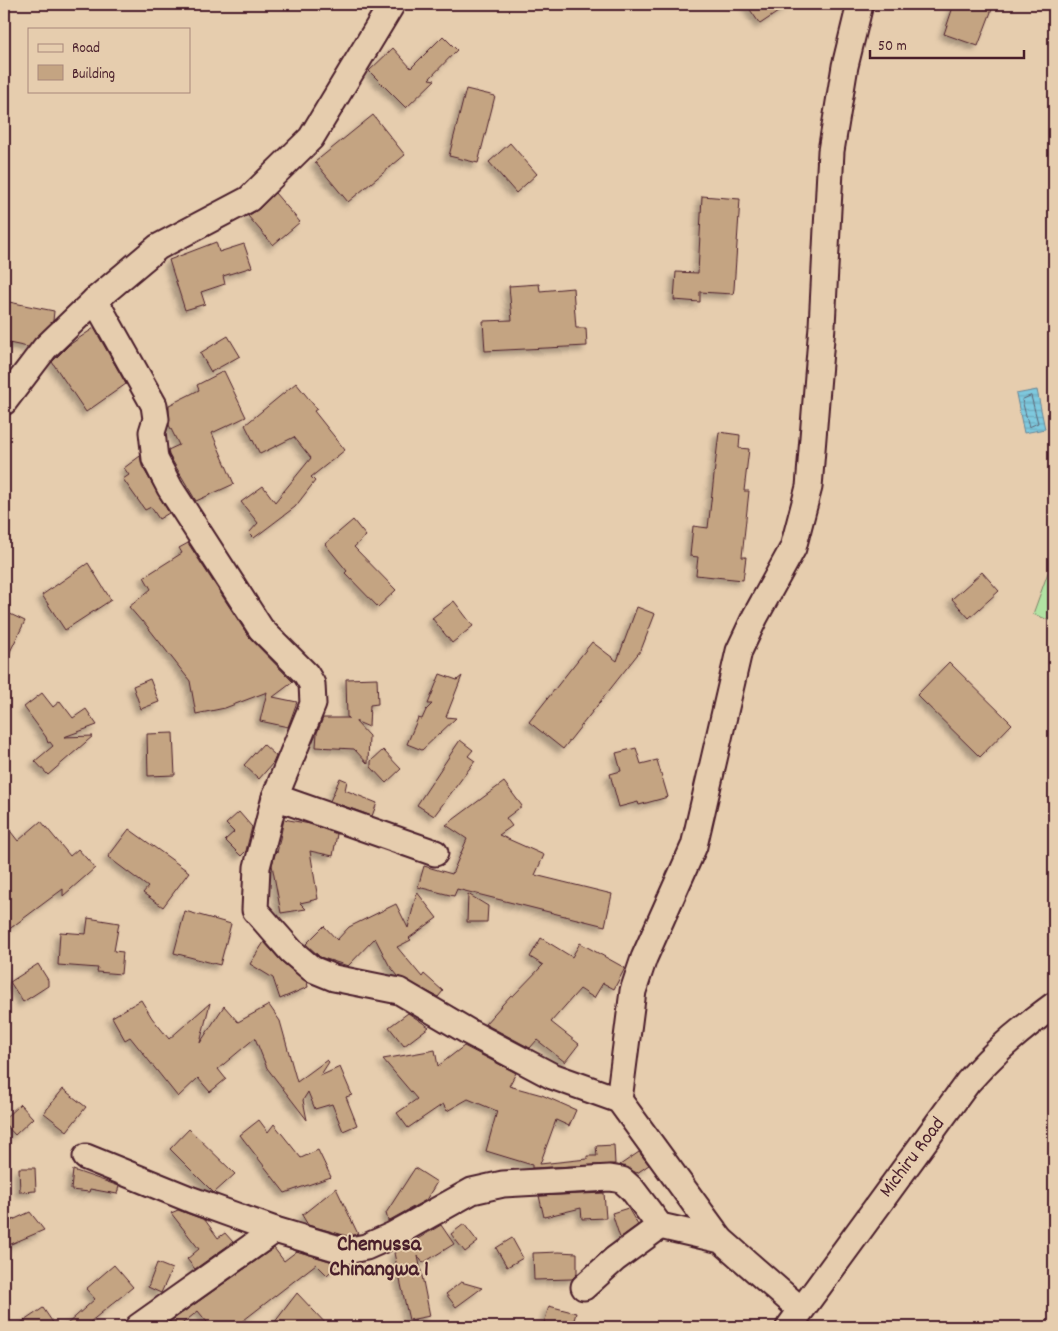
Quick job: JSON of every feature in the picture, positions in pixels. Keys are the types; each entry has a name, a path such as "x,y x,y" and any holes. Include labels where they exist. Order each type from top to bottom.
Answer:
{"street":[{"path":"4,402 46,348 95,300 158,247 249,199 311,138 392,4"},
{"path":"619,1100 633,991 644,958 694,846 739,651 793,548 810,487 822,326 831,151 845,66 860,4"},
{"path":"95,300 154,405 156,419 152,432 155,459 170,488 261,629 306,674 312,684 312,704 275,797 256,867 255,910 291,951 312,969 334,978 399,991 469,1032 552,1076 619,1100 721,1240 794,1318"},
{"path":"275,797 435,853"},
{"name":"Michiru Road","path":"794,1318 968,1082 1010,1038 1054,1005"},
{"path":"86,1157 192,1200 275,1230 346,1251 366,1247 393,1235 472,1191 504,1184 571,1182 610,1178 622,1180 660,1226 721,1240"},
{"path":"584,1287 615,1259 660,1226"},
{"path":"138,1327 275,1230"}],"green space":[{"path":"1054,556 1054,622 1033,614"}],"water":[{"path":"1037,390 1045,429 1024,433 1016,394"}],"building":[{"path":"746,4 790,4 760,24"},
{"path":"954,4 994,4 978,46 944,34"},
{"path":"443,36 457,50 429,79 435,80 406,108 369,71 393,48 411,68"},
{"path":"466,89 495,96 478,163 449,156"},
{"path":"373,115 405,155 348,202 315,162"},
{"path":"510,143 537,174 516,193 489,162"},
{"path":"275,193 300,222 273,245 248,216 259,209"},
{"path":"702,196 740,199 733,294 700,292 700,302 674,300 676,272 698,273"},
{"path":"216,242 219,252 244,244 252,267 223,276 225,284 201,292 205,304 185,310 169,260"},
{"path":"539,284 540,291 573,288 576,328 586,328 587,346 485,351 483,321 512,320 509,286"},
{"path":"4,301 54,311 53,321 28,347 4,342"},
{"path":"94,328 126,384 86,412 52,362 69,345"},
{"path":"228,336 240,356 211,372 200,353"},
{"path":"224,371 246,417 212,433 234,484 196,501 169,455 168,450 179,445 169,425 169,405 199,390 197,385"},
{"path":"296,383 317,409 314,411 345,450 311,477 315,481 295,507 254,538 249,533 258,523 241,502 263,486 275,502 311,458 294,437 260,454 245,425"},
{"path":"719,432 740,435 739,448 749,449 744,491 749,491 742,557 746,557 743,580 696,575 698,557 690,556 693,526 708,528"},
{"path":"140,456 142,466 169,513 159,519 151,507 145,510 123,479 129,475 124,468"},
{"path":"353,520 366,536 354,547 396,590 378,607 345,573 347,571 325,544"},
{"path":"188,543 249,637 293,682 273,697 297,702 288,727 260,721 267,692 225,708 196,714 190,681 143,621 129,607 151,589 144,577 182,553 179,548"},
{"path":"88,563 111,600 65,630 42,595"},
{"path":"982,572 999,591 969,618 952,599"},
{"path":"454,601 473,626 452,643 432,618"},
{"path":"637,607 655,614 641,650 563,749 529,722 592,642 617,661"},
{"path":"8,613 25,621 4,664 4,622"},
{"path":"949,662 1012,724 980,757 917,695"},
{"path":"440,674 457,680 462,676 446,717 456,718 422,750 407,744 418,718 422,719 426,710 432,704 428,704"},
{"path":"377,678 378,704 370,705 369,727 355,721 369,736 368,764 354,749 316,747 317,733 323,718 349,718 347,717 346,679"},
{"path":"150,679 159,702 141,709 133,686"},
{"path":"42,693 53,707 60,701 73,718 86,709 97,725 64,737 93,736 48,775 35,761 53,746 50,742 48,743 46,737 24,707"},
{"path":"173,733 175,775 148,776 147,734"},
{"path":"460,740 473,750 468,756 475,761 434,816 417,805"},
{"path":"263,744 276,756 273,763 259,779 244,765"},
{"path":"636,748 641,764 657,760 668,797 639,805 638,802 619,807 610,774 621,771 616,753"},
{"path":"383,750 401,769 386,783 371,767 371,761"},
{"path":"340,778 347,781 345,790 377,803 372,816 330,801"},
{"path":"504,782 522,806 506,818 512,826 499,835 544,855 535,875 612,894 605,926 457,889 454,896 418,887 424,866 452,874 467,839 446,825"},
{"path":"239,812 252,827 246,851 241,856 225,840 234,832 226,824"},
{"path":"284,819 310,824 337,834 333,856 310,851 318,899 300,903 306,909 281,913 272,865 276,851 277,853"},
{"path":"41,821 70,856 78,849 95,868 63,896 63,889 4,933 4,823 18,841"},
{"path":"129,829 189,872 163,907 143,893 148,887 108,857"},
{"path":"417,892 437,918 409,938 411,940 397,947 422,977 424,974 443,991 438,997 398,976 389,965 375,938 348,966 320,957 306,944 324,926 337,940 349,927 396,904 408,928"},
{"path":"468,894 488,906 487,922 467,922"},
{"path":"185,911 231,924 220,965 174,953"},
{"path":"88,918 119,923 114,951 123,952 121,974 97,972 98,968 58,965 60,932 86,934"},
{"path":"541,938 572,957 580,943 625,968 614,989 603,983 594,998 580,989 551,1022 579,1044 565,1062 537,1040 530,1048 485,1024 511,995 513,996 543,965 530,957"},
{"path":"264,942 282,962 307,982 308,987 280,999 273,978 250,964"},
{"path":"38,964 48,980 48,986 23,1002 10,982"},
{"path":"141,1000 152,1018 169,1039 210,1003 200,1043 224,1006 238,1022 269,1005 280,1021 297,1082 327,1060 329,1062 320,1076 340,1067 352,1095 346,1097 357,1125 343,1131 332,1104 315,1109 308,1092 303,1100 307,1120 267,1068 255,1038 218,1069 226,1079 210,1092 198,1078 178,1097 130,1037 125,1040 112,1017"},
{"path":"408,1013 429,1027 404,1046 389,1027"},
{"path":"464,1046 516,1073 509,1086 542,1095 576,1110 569,1126 556,1120 540,1164 587,1159 587,1156 597,1156 596,1146 614,1145 615,1164 532,1168 532,1165 486,1151 497,1111 468,1099 447,1111 443,1104 408,1128 397,1113 417,1099 383,1059 435,1050 438,1066"},
{"path":"63,1089 86,1107 67,1131 44,1113"},
{"path":"20,1104 33,1118 15,1135 4,1123 4,1119"},
{"path":"259,1120 268,1132 274,1124 301,1158 318,1150 331,1177 285,1193 240,1135"},
{"path":"189,1129 235,1174 214,1193 170,1149"},
{"path":"639,1152 649,1165 637,1173 620,1165"},
{"path":"19,1168 35,1168 36,1191 20,1192"},
{"path":"415,1168 437,1182 426,1200 388,1221 386,1213"},
{"path":"73,1170 119,1186 117,1194 90,1189 89,1192 71,1190"},
{"path":"336,1188 358,1234 347,1236 308,1225 302,1215"},
{"path":"604,1193 606,1218 582,1219 581,1208 544,1217 539,1196"},
{"path":"628,1208 638,1225 620,1238 612,1213"},
{"path":"178,1210 205,1220 218,1238 225,1233 233,1242 195,1269 187,1259 199,1249 171,1213"},
{"path":"30,1212 44,1230 4,1247 4,1224"},
{"path":"464,1224 478,1242 465,1252 451,1234"},
{"path":"441,1225 454,1244 423,1263 418,1256 430,1316 409,1320 394,1253"},
{"path":"512,1238 523,1258 507,1267 496,1248"},
{"path":"274,1248 284,1261 297,1251 339,1264 327,1275 316,1264 235,1327 211,1327 198,1311 178,1327 171,1327 168,1323"},
{"path":"533,1253 577,1253 577,1274 572,1279 534,1280"},
{"path":"157,1263 172,1269 161,1293 148,1287"},
{"path":"114,1265 133,1287 84,1327 68,1327 66,1325 95,1299 86,1289"},
{"path":"461,1282 482,1288 456,1307 446,1294"},
{"path":"297,1293 329,1327 271,1327"},
{"path":"549,1306 576,1313 572,1327 543,1327"},
{"path":"43,1308 56,1327 15,1327"}],"district":[{"name":"Chemussa Chinangwa 1","path":"379,1258"}]}
